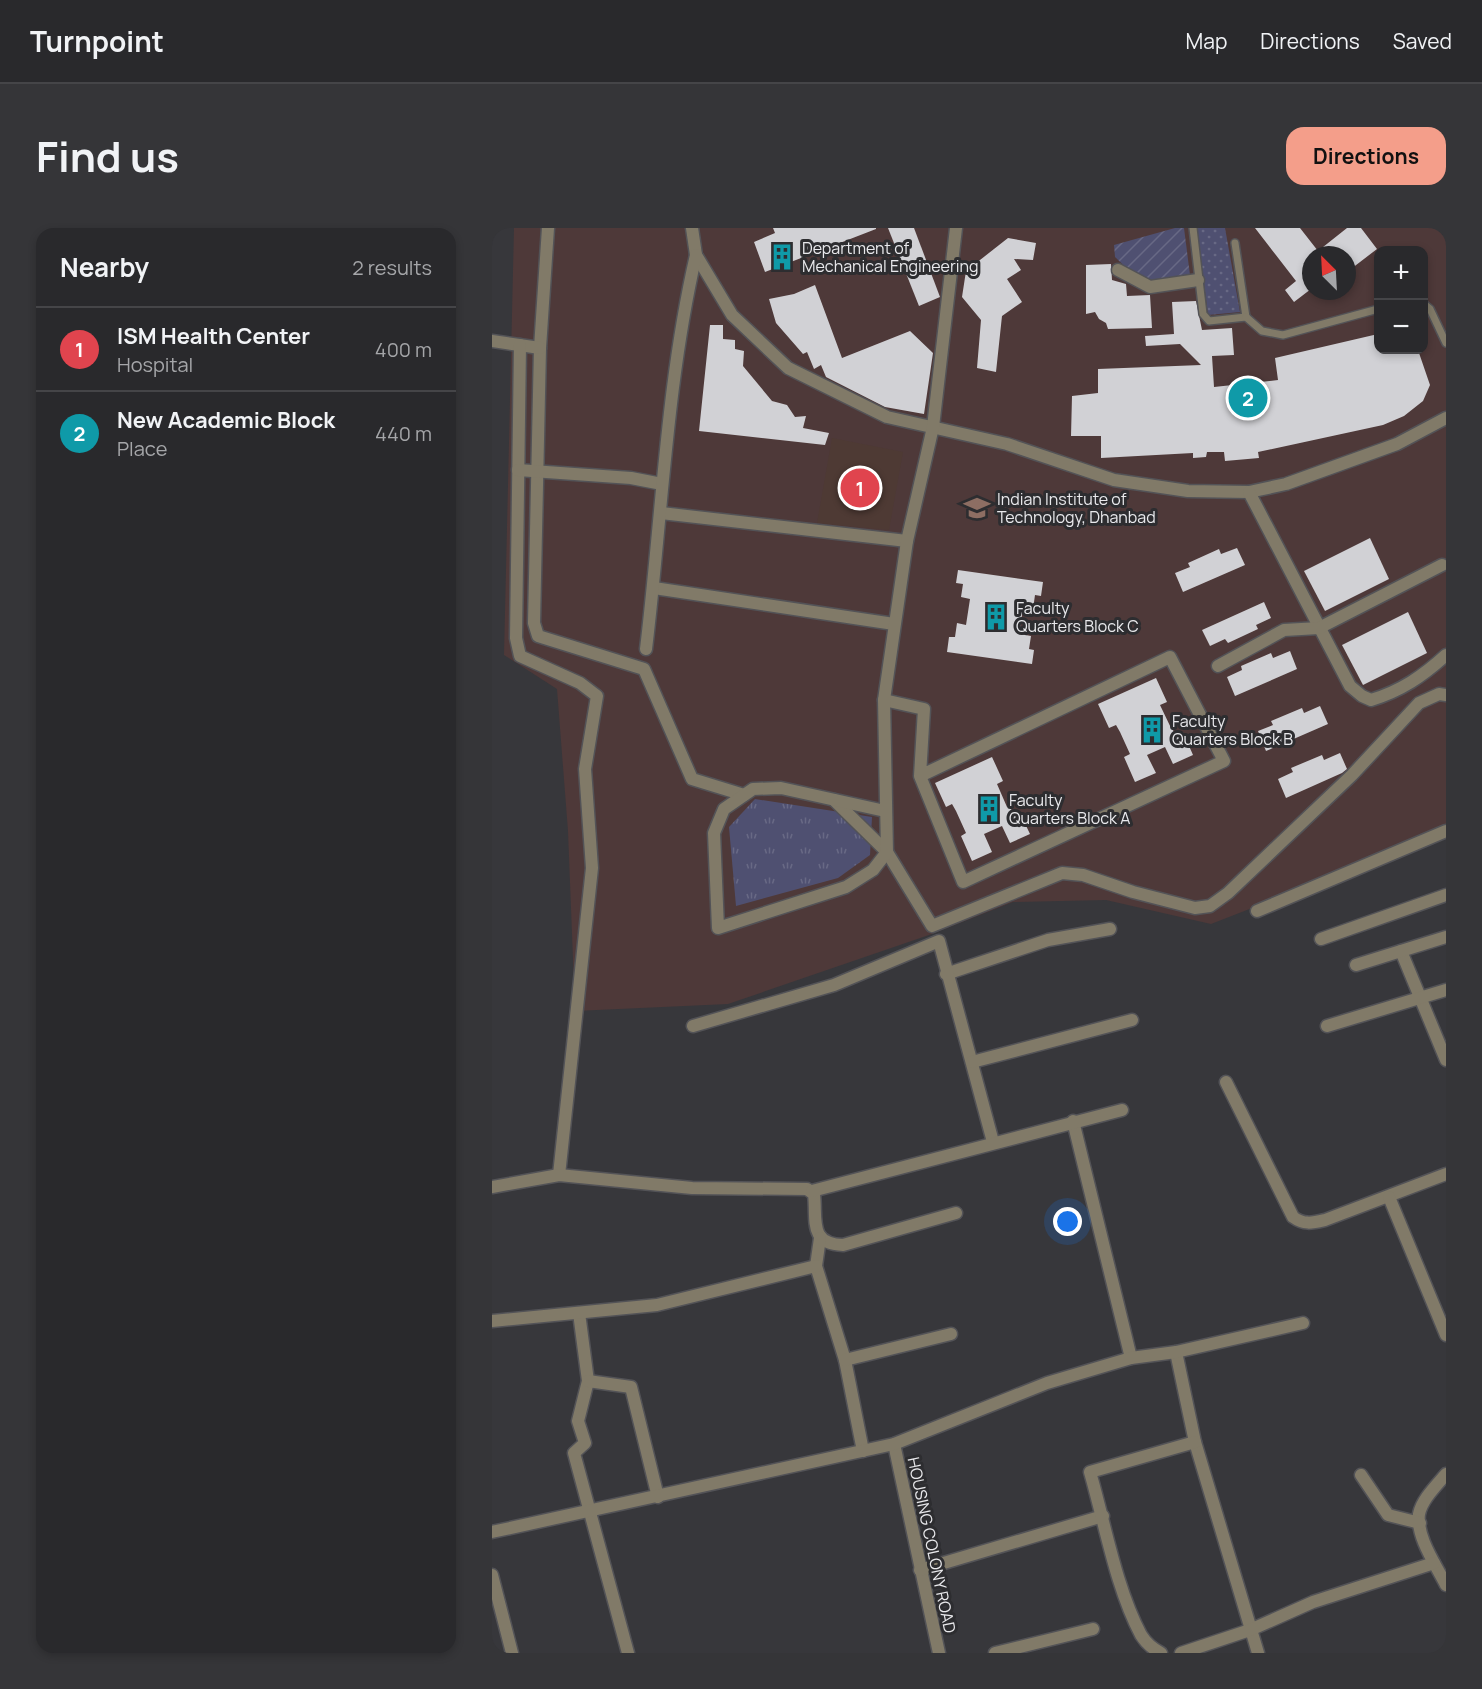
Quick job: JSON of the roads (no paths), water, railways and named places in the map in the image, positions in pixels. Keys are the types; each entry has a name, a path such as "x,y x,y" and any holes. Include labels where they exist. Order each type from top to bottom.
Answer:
{"street":[{"path":"548,228 540,348 534,623 538,636 644,669 692,778 744,795"},
{"path":"646,649 682,314 696,255 692,228"},
{"path":"885,811 781,788 753,789 724,809 714,833 718,928 846,887 873,870 887,852 884,700 907,541 933,427 956,228"},
{"path":"696,255 732,315 788,368 887,417 1007,444 1114,480 1188,491 1249,492 1286,484 1397,444 1446,418"},
{"path":"1118,270 1150,287 1198,280"},
{"path":"492,341 540,348"},
{"path":"520,345 516,638 520,656 580,683 597,696 585,769 591,868 559,1175"},
{"path":"518,470 631,478 662,484"},
{"path":"1249,492 1350,686 1362,696 1371,699 1422,677 1446,655"},
{"path":"661,513 907,541"},
{"path":"1218,666 1284,630 1320,628 1442,565"},
{"path":"654,588 894,624"},
{"path":"884,700 924,709 920,776 963,882 1224,761 1170,657 920,776"},
{"path":"833,800 887,852 932,926 1062,873 1083,875 1132,892 1196,908 1210,906 1228,893 1352,775 1419,703 1439,694 1446,695"},
{"path":"1257,911 1446,831"},
{"path":"1321,939 1446,895"},
{"path":"946,974 1048,940 1110,929"},
{"path":"1356,965 1446,938"},
{"path":"693,1026 834,985 939,942 993,1142"},
{"path":"1401,951 1446,1060"},
{"path":"1327,1026 1446,990"},
{"path":"972,1062 1132,1020"},
{"path":"1226,1082 1293,1217 1299,1222 1325,1220 1446,1174"},
{"path":"492,1187 559,1175 692,1188 803,1188 812,1191 1122,1110"},
{"path":"1073,1121 1131,1358"},
{"path":"812,1191 815,1228 820,1238 826,1242 843,1245 956,1213"},
{"path":"1389,1197 1446,1335"},
{"path":"820,1238 816,1266 845,1360 863,1451"},
{"path":"492,1321 657,1305 816,1266"},
{"path":"579,1313 588,1381 578,1421 585,1443 574,1453 628,1653"},
{"path":"492,1532 894,1444 1047,1383 1131,1358 1176,1352 1303,1323"},
{"path":"845,1360 951,1335"},
{"path":"1176,1352 1195,1442 1258,1653"},
{"path":"588,1381 631,1387 658,1497"},
{"path":"1161,1653 1153,1650 1142,1636 1121,1583 1090,1472 1195,1442"},
{"name":"HOUSING COLONY ROAD","path":"894,1444 939,1653"},
{"path":"1446,1474 1426,1498 1419,1513 1420,1523 1434,1563 1446,1585"},
{"path":"1361,1475 1388,1515 1420,1523"},
{"path":"920,1570 1102,1516"},
{"path":"1181,1653 1250,1630 1313,1602 1434,1563"},
{"path":"492,1575 512,1653"},
{"path":"995,1653 1094,1629"}],"lane":[{"path":"1193,228 1203,314 1209,321 1246,317"},
{"path":"1235,243 1246,317 1263,331 1283,335 1374,310"},
{"path":"1428,307 1446,343"}],"place":[{"name":"Department of Mechanical Engineering","path":"782,257"},
{"name":"New Academic Block","path":"1248,398"},
{"name":"ISM Health Center","path":"860,488"},
{"name":"Indian Institute of Technology, Dhanbad","path":"977,508"},
{"name":"Faculty Quarters Block C","path":"996,617"},
{"name":"Faculty Quarters Block B","path":"1152,730"},
{"name":"Faculty Quarters Block A","path":"989,809"}]}
